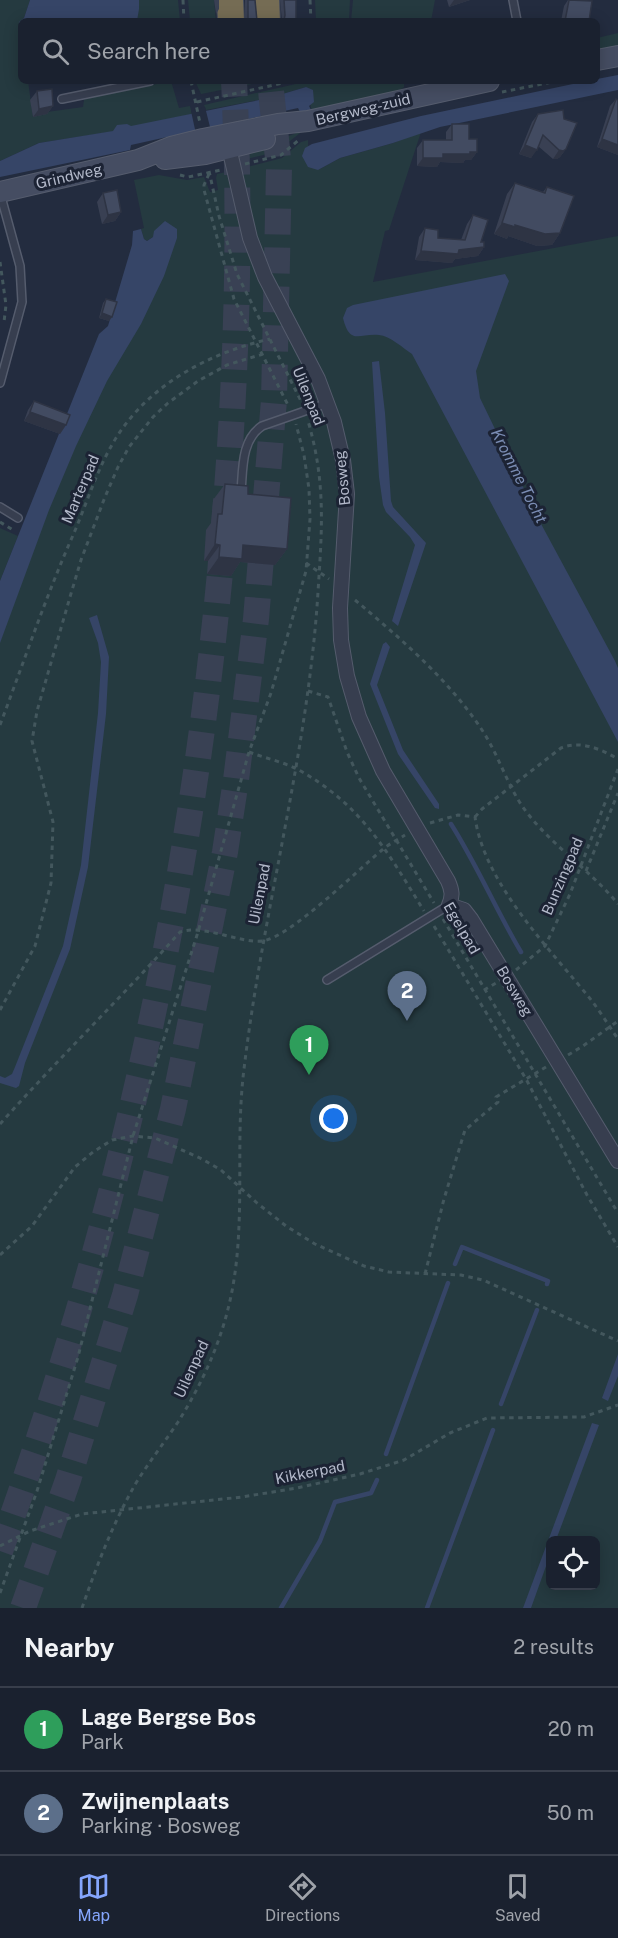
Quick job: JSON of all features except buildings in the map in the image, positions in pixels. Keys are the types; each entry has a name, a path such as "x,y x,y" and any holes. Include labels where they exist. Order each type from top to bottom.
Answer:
{"highway":[{"path":"230,0 231,18"},
{"path":"266,0 267,18"}],"street":[{"path":"600,59 618,56"},
{"name":"Bergweg-zuid","path":"227,141 279,136 308,122 476,84"},
{"name":"Grindweg","path":"0,193 138,160 180,158 227,141"},
{"name":"Bosweg","path":"227,141 250,238 265,277 306,351 328,403 343,460 347,494 340,608 341,640 347,676 359,717 383,771 452,890 453,898 444,908"},
{"name":"Bosweg","path":"444,908 464,910 471,918 618,1161"}],"lane":[{"path":"513,0 516,18"},
{"path":"62,99 135,84"},
{"path":"0,193 20,266 22,302 0,383"},
{"path":"241,492 244,456 251,435 262,426 328,403"},
{"path":"0,507 18,518"},
{"path":"327,980 444,908"}],"path":[{"path":"183,0 184,18"},
{"path":"310,0 311,18"},
{"path":"192,84 198,108"},
{"path":"196,102 278,84"},
{"name":"Uilenpad","path":"82,1608 99,1559 122,1509 138,1480 199,1387 212,1358 228,1310 235,1274 243,1073 263,941 308,691 319,572 322,491 315,447 298,392 248,299 227,248 210,172 204,184 204,190 226,273 234,299 256,342"},
{"path":"0,262 6,305 3,328"},
{"name":"Marterpad","path":"0,725 65,552 95,479 116,438 146,402 182,374 207,360 270,339"},
{"path":"0,1593 22,1534 78,1357 133,1136 198,932 245,773 249,752 271,693 306,571 310,519 309,489 304,455 292,416 256,342"},
{"path":"0,1010 35,946 51,883 53,822 32,741 37,711 69,597 105,497 129,447 153,417 168,403 198,381 227,365 263,354"},
{"path":"0,522 13,530"},
{"path":"306,562 386,626 465,706 494,748 517,800 529,815 618,904"},
{"name":"Egelpad","path":"308,691 328,698 359,778 397,840 444,908 618,1213"},
{"path":"475,817 511,786 568,745 595,748 618,759"},
{"path":"249,752 295,768"},
{"name":"Bunzingpad","path":"506,977 545,946 570,894 618,769"},
{"path":"586,871 618,793"},
{"path":"0,1124 180,933 198,932 263,941 288,928 337,890 385,847 417,828 458,815 475,817"},
{"path":"475,817 477,829 506,891 545,946 593,1003 618,1039"},
{"path":"526,1079 587,1195 618,1247"},
{"path":"425,1274 465,1130 498,1102 496,1097"},
{"path":"0,1255 32,1226 75,1167 93,1152 112,1140 133,1136 155,1138 221,1170 286,1226 315,1244 364,1266 389,1272 461,1275 483,1280 618,1341"},
{"name":"Kikkerpad","path":"0,1546 22,1534 82,1514 166,1506 297,1488 360,1474 404,1460 450,1433 487,1418 584,1417 618,1405"}],"green space":[{"path":"0,0 30,0 24,18 18,18 18,84 28,84 33,117 47,112 83,107 84,100 89,98 157,84 172,84 179,108 190,106 192,114 110,132 39,143 0,161"},
{"path":"139,0 178,0 180,18 137,18"},
{"path":"188,0 214,0 216,18 190,18"},
{"path":"315,0 350,0 349,18 316,18"},
{"path":"353,0 435,0 432,18 351,18"},
{"path":"618,33 618,46 600,49 600,37"},
{"path":"196,84 253,84 201,94"},
{"path":"296,84 404,84 404,87 397,93 312,112 306,87 269,98 206,110 204,105"},
{"path":"304,130 276,152 247,159 253,150"},
{"path":"421,132 389,230 385,231 373,282 618,236 618,1608 0,1608 0,610 153,237 147,241 144,239 141,229 144,228 134,180 159,175 187,180 204,177 210,192 218,190 217,174 226,172 231,188 244,186 243,168 282,158 301,142 308,140 318,170 340,158 393,143"},
{"path":"0,528 18,536 0,581"}],"water":[{"path":"30,0 139,0 138,18 24,18"},
{"path":"618,75 618,90 440,127 340,158 318,170 308,167 302,156 305,148 312,144 421,116 573,84 600,84 600,78"},
{"path":"306,87 313,90 314,102 309,106 311,110 300,112 298,108 131,145 130,150 0,177 0,161 39,143 113,131 117,125 131,126 269,98"},
{"path":"165,221 177,229 177,238 164,276 141,324 107,381 76,446 49,510 0,643 0,581 99,334 108,326 132,245 133,231 141,229 147,241"},
{"path":"505,274 509,281 476,371 480,398 540,522 618,668 618,742 412,354 383,336 352,335 343,318 347,308 353,305"},
{"path":"379,361 391,501 393,507 426,543 398,626 392,621 415,545 386,512 383,505 379,477 372,362"},
{"path":"97,615 109,657 106,714 88,867 70,949 25,1063 19,1086 16,1088 0,1083 0,1076 5,1078 12,1074 63,946 81,865 98,713 101,662 98,643 89,618"},
{"path":"386,642 390,647 377,685 403,750 439,804 439,809 435,808 398,754 370,684 383,644"},
{"path":"618,1354 618,1376 608,1401 602,1398"},
{"path":"592,1423 599,1425 557,1536 550,1536"},
{"path":"546,1546 546,1566 531,1608 523,1608"}],"pier":[{"path":"205,107 211,131 196,134 191,111"}],"waterway":[{"path":"451,824 521,952"},
{"path":"455,1264 462,1247 548,1281 547,1284"},
{"path":"386,1454 448,1283"},
{"path":"501,1404 537,1310"},
{"path":"427,1608 493,1430"},
{"path":"281,1608 320,1541 335,1502 371,1493 377,1480"}],"tunnel":[{"path":"0,1551 44,1424 83,1295 118,1165 149,1034 175,902 214,636 226,502 237,292 234,84"},
{"path":"23,1608 68,1480 125,1295 173,1109 225,852 256,619 274,400 279,168 270,84"}],"place":[{"name":"Zwijnenplaats","path":"407,1021"},
{"name":"Lage Bergse Bos","path":"309,1075"}],"water label":[{"name":"Kromme Tocht","path":"519,476"}]}
